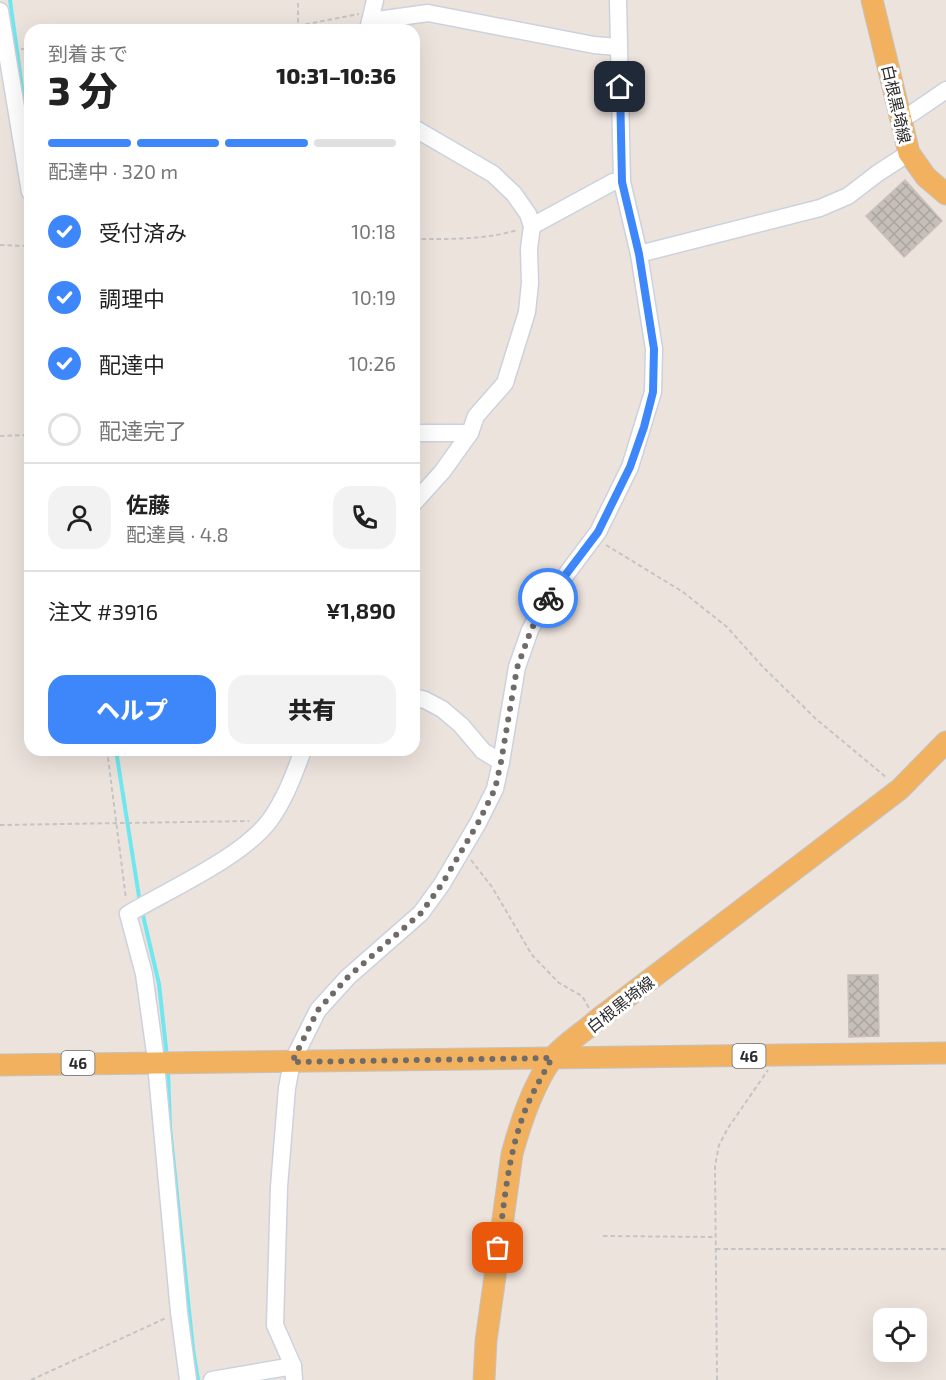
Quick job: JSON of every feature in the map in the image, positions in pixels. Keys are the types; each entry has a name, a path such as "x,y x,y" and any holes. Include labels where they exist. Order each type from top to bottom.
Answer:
{"main road":[{"name":"白根黒埼線","path":"872,0 909,153 926,177 946,194"},
{"name":"白根黒埼線","path":"484,1380 486,1341 512,1154 520,1124 530,1100 552,1058 597,1020 900,789 946,742"},
{"name":"46","path":"0,1065 946,1053"}],"street":[{"path":"369,24 375,0"},
{"path":"212,1380 293,1373 275,1325 279,1187 287,1088 292,1062 318,1010 348,977 421,913 442,884 462,849 495,789 517,668 531,630 544,604 594,538 630,467 644,427 653,392 654,349 639,254 622,182 618,0"},
{"path":"0,11 24,156"},
{"path":"378,24 429,13 594,45 618,47"},
{"path":"902,117 911,114 946,90"},
{"path":"420,131 494,174 514,194 528,214 532,226 529,249 530,283 525,321 505,383 476,416 470,433 442,472 420,496"},
{"path":"639,254 820,208 848,196 909,153"},
{"path":"532,226 613,182 622,182"},
{"path":"420,433 470,433"},
{"path":"420,699 442,709 461,725 483,751 501,762"},
{"path":"188,1380 144,974 128,914 219,862 244,844 268,822 286,794 301,756"}],"path":[{"path":"298,0 298,24"},
{"path":"304,24 363,14 368,24"},
{"path":"420,239 475,239 497,236 532,226"},
{"path":"0,246 24,246"},
{"path":"0,436 24,435"},
{"path":"594,538 683,592 727,627 760,664 816,718 900,789"},
{"path":"108,756 128,914"},
{"path":"0,825 268,822"},
{"path":"462,849 492,887 532,955 559,983 582,996 597,1020"},
{"path":"717,1380 715,1166 719,1145 728,1128 777,1055"},
{"path":"603,1236 716,1237"},
{"path":"716,1249 946,1249"},
{"path":"31,1380 179,1312"}],"building":[{"path":"905,180 942,221 904,257 866,216"},
{"path":"848,975 878,975 879,1036 849,1037"}],"waterway":[{"path":"10,0 24,102"},
{"path":"117,756 140,903"},
{"path":"142,911 159,984 167,1057"},
{"path":"168,1070 170,1127 198,1380"}],"way so far":[{"path":"498,1248 507,1180 520,1124 552,1058 292,1062 318,1010 348,977 421,913 442,884 478,823 495,789 517,668 531,630 548,598"}],"route":[{"path":"548,598 598,532 618,493 644,427 653,392 654,349 639,254 622,182 620,87"}]}
